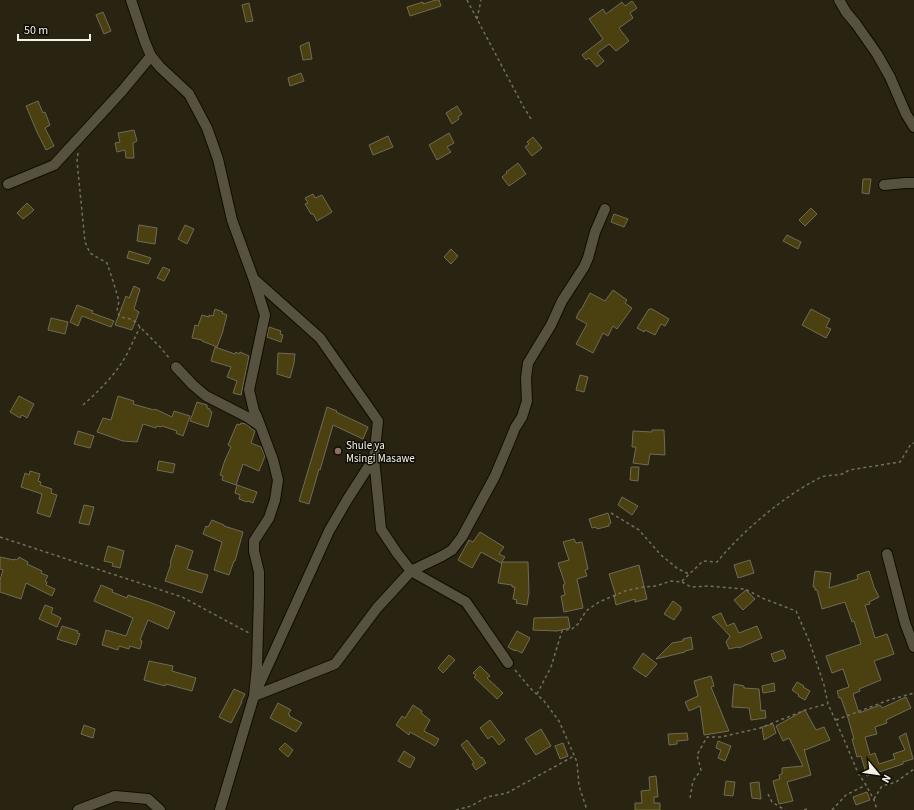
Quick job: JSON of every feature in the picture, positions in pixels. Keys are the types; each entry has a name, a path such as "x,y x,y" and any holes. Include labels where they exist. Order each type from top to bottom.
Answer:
{"street":[{"path":"131,0 151,56 160,67 189,94 207,128 218,159 232,220 265,315 249,390 254,411 273,460 278,480 275,500 269,518 254,541 254,551 259,572 257,666 254,696"},
{"path":"839,0 877,54 890,77 906,114 914,127"},
{"path":"8,184 54,165 122,91 151,56"},
{"path":"884,185 914,183"},
{"path":"254,696 335,664 377,608 411,571 452,550 462,537 495,476 515,428 522,417 527,401 526,378 528,363 551,325 562,301 588,258 595,232 605,209"},
{"path":"254,280 320,338 378,422 374,458 380,530 411,571 466,602 508,663"},
{"path":"176,367 206,396 260,426"},
{"path":"220,810 254,696 329,531 374,458"},
{"path":"887,554 905,623 914,647"},
{"path":"78,810 116,796 148,799 160,810"}],"path":[{"path":"467,0 531,119"},
{"path":"476,19 481,0"},
{"path":"80,135 77,161 85,242 90,253 107,263 114,281 119,302 117,311 120,316 136,322 160,347 176,367"},
{"path":"83,405 98,392 118,368 129,351 140,327"},
{"path":"681,582 703,561 718,562 728,549 759,520 798,490 824,476 843,474 849,470 900,462 911,444 914,443"},
{"path":"611,514 639,530 661,555 678,569 689,574"},
{"path":"0,537 182,597 258,637"},
{"path":"537,694 551,667 562,632 572,629 578,624 586,611 599,602 625,591 643,586 656,586 671,581 681,582 691,587 709,586 746,589 762,598 796,611 810,642 824,685 828,704 858,773 874,800 877,810"},
{"path":"508,663 530,688 544,701 559,721 577,762 579,786 587,810"},
{"path":"836,720 889,700 914,693"},
{"path":"690,798 693,782 701,770 697,755 707,737 722,736 760,728 808,709 828,704"},
{"path":"456,810 471,806 487,797 507,793 574,756"},
{"path":"874,800 882,786 896,782 914,769"},
{"path":"832,810 846,795 866,785"},
{"path":"768,794 772,802 785,810"},
{"path":"804,810 809,810"}],"building":[{"path":"439,0 441,6 410,16 407,7"},
{"path":"632,1 637,8 630,13 633,18 619,28 629,41 616,51 609,44 597,53 604,61 597,67 589,58 586,60 582,55 603,39 589,19 603,9 606,14 622,2 625,6"},
{"path":"249,3 253,21 246,22 242,5"},
{"path":"103,12 111,31 104,34 96,15"},
{"path":"309,42 312,59 303,60 300,46"},
{"path":"301,73 304,81 290,86 288,78"},
{"path":"38,101 43,113 45,112 50,125 45,128 54,146 46,150 26,106"},
{"path":"457,106 462,114 458,117 459,119 452,124 446,113"},
{"path":"134,130 137,141 133,143 134,158 126,158 125,150 117,152 115,143 120,142 118,133"},
{"path":"449,133 454,143 447,147 451,152 437,160 429,145"},
{"path":"388,136 393,147 373,155 369,145"},
{"path":"533,137 542,148 532,156 525,147 529,144 527,142"},
{"path":"518,163 526,174 509,186 502,177"},
{"path":"863,179 871,179 869,194 862,193"},
{"path":"313,194 315,198 322,195 332,212 317,221 305,204 308,203 305,198"},
{"path":"27,203 34,210 23,219 17,213"},
{"path":"811,208 817,214 805,226 799,220"},
{"path":"614,214 628,219 624,227 611,222"},
{"path":"139,225 157,228 155,244 137,241"},
{"path":"185,225 194,229 187,244 178,239"},
{"path":"787,235 801,242 798,249 783,241"},
{"path":"451,249 458,256 451,264 444,257"},
{"path":"129,251 151,258 148,264 127,258"},
{"path":"163,267 170,270 164,281 157,278"},
{"path":"134,286 140,289 134,309 139,312 132,330 115,325 126,296 129,298"},
{"path":"613,290 627,300 625,303 632,308 617,329 613,326 608,336 603,333 593,353 576,344 587,324 576,318 590,293 605,301"},
{"path":"77,305 93,311 92,313 114,321 111,327 82,316 78,326 70,322"},
{"path":"215,309 227,315 217,347 202,340 192,338 195,325 198,326 202,315 209,317 209,315 213,316"},
{"path":"649,309 652,309 669,319 665,326 661,324 655,335 637,328"},
{"path":"811,309 830,319 826,327 831,329 826,338 802,325"},
{"path":"51,318 68,322 65,334 48,330"},
{"path":"269,327 281,331 280,334 283,335 281,342 267,337"},
{"path":"215,347 235,354 236,352 239,354 240,352 249,356 241,395 233,393 237,381 227,377 231,367 211,361"},
{"path":"278,353 295,354 290,378 277,374"},
{"path":"580,375 588,377 584,392 576,390"},
{"path":"19,396 34,404 27,418 22,415 20,418 10,412"},
{"path":"118,396 134,401 133,404 155,409 172,417 174,411 190,416 183,436 176,433 177,431 162,426 157,426 156,428 143,424 137,442 123,441 97,432 103,418 111,420"},
{"path":"197,402 207,405 207,408 212,412 208,427 190,421"},
{"path":"327,407 368,427 363,439 333,425 309,504 299,501"},
{"path":"241,423 246,424 255,431 251,443 261,447 265,456 259,471 243,464 236,485 222,480 223,476 220,475 231,447 228,445 237,424 240,425"},
{"path":"652,430 664,430 665,455 650,454 648,465 633,463 636,447 632,447 633,431 652,432"},
{"path":"78,431 94,436 90,448 74,444"},
{"path":"159,461 175,464 173,473 157,470"},
{"path":"631,467 639,467 638,481 630,480"},
{"path":"30,471 40,474 38,481 41,482 40,485 52,489 51,493 57,495 50,517 37,513 42,494 21,487 25,473 29,475"},
{"path":"237,485 257,492 253,503 239,499 240,495 235,493"},
{"path":"622,497 638,506 632,515 618,505"},
{"path":"84,505 94,507 89,525 79,523"},
{"path":"608,513 611,523 609,526 597,529 596,527 592,528 589,519"},
{"path":"212,520 224,526 243,532 235,561 229,575 214,570 222,542 203,534 206,526 208,527"},
{"path":"480,532 504,547 499,554 505,557 501,563 481,552 472,568 458,560 469,540 473,542"},
{"path":"574,539 576,543 582,542 588,569 585,570 587,576 577,579 583,608 564,612 561,596 565,595 563,585 565,584 558,563 569,560 563,542"},
{"path":"176,545 193,551 187,569 208,575 202,593 165,581"},
{"path":"108,546 124,551 120,568 112,566 113,563 104,561"},
{"path":"0,557 17,560 19,557 28,562 27,564 42,571 41,573 48,576 45,581 47,582 46,585 55,589 52,596 26,583 21,599 0,592 0,580 3,570 0,569"},
{"path":"750,560 754,573 738,578 734,565"},
{"path":"502,562 528,562 529,593 527,605 516,603 517,600 513,599 515,587 512,587 512,585 498,583"},
{"path":"639,565 647,599 635,602 635,599 616,605 614,596 616,596 609,574"},
{"path":"815,571 831,573 829,588 858,579 857,575 869,571 879,597 869,602 870,604 865,605 875,638 887,634 894,654 874,661 881,680 859,689 860,691 853,694 859,713 880,705 882,708 906,697 911,708 886,720 887,723 875,727 877,734 865,737 870,755 875,753 879,764 895,759 893,754 905,750 899,737 906,733 913,759 903,762 903,764 867,776 861,756 857,757 848,718 837,691 849,687 843,669 832,673 826,656 861,644 854,621 852,622 845,602 822,609 817,590 813,587"},
{"path":"101,585 113,590 112,592 127,598 128,595 175,612 168,629 148,620 140,640 142,641 140,649 130,646 129,649 119,646 118,650 102,645 106,630 126,636 133,618 94,601"},
{"path":"746,590 755,599 743,610 734,600"},
{"path":"673,601 681,607 681,610 674,620 664,614"},
{"path":"45,605 53,608 51,613 61,618 57,627 39,619"},
{"path":"721,613 727,626 734,623 739,633 757,626 762,638 739,648 729,649 726,642 730,636 712,617"},
{"path":"568,617 570,628 557,631 533,630 534,618"},
{"path":"62,626 78,631 77,633 80,634 76,645 57,639"},
{"path":"517,631 530,638 522,653 508,647"},
{"path":"691,637 693,649 656,659 672,643 683,641 683,639"},
{"path":"783,650 786,658 774,662 771,654"},
{"path":"643,653 657,664 646,677 633,668"},
{"path":"449,655 455,660 443,673 438,668"},
{"path":"149,661 173,666 172,671 196,678 192,691 144,680"},
{"path":"480,666 490,676 487,678 503,693 497,699 474,677 476,675 473,673"},
{"path":"711,676 714,686 711,687 729,731 704,735 700,706 689,711 685,702 698,696 694,681"},
{"path":"797,682 810,691 805,700 792,690"},
{"path":"774,683 775,691 763,693 762,686"},
{"path":"734,684 744,686 744,688 759,689 761,711 765,710 766,718 751,720 749,708 732,707"},
{"path":"234,689 245,694 231,723 219,717"},
{"path":"278,703 291,710 288,714 290,715 289,716 302,723 296,732 270,718"},
{"path":"413,705 422,711 421,713 430,720 424,731 439,739 435,746 410,732 409,735 396,725 402,716 405,718"},
{"path":"805,710 816,730 824,727 830,740 805,750 804,749 811,775 787,782 793,801 779,804 773,781 780,779 779,775 782,774 782,768 803,766 789,738 783,741 776,726"},
{"path":"490,720 505,740 499,745 492,736 488,739 480,728"},
{"path":"773,724 776,733 764,740 762,727"},
{"path":"84,725 95,729 93,738 81,734"},
{"path":"541,729 551,746 536,755 525,739"},
{"path":"687,733 688,740 677,741 677,744 669,745 668,734"},
{"path":"467,740 486,763 476,770 472,764 474,763 461,745"},
{"path":"718,741 731,746 725,761 718,758 721,750 716,748"},
{"path":"285,743 293,750 288,757 279,749"},
{"path":"563,743 568,756 560,759 555,746"},
{"path":"404,751 415,758 410,768 398,761"},
{"path":"656,776 658,797 654,797 654,803 660,803 660,810 635,810 635,803 642,803 641,791 650,790 649,777"},
{"path":"726,781 735,782 733,796 724,795"},
{"path":"759,782 761,799 752,798 750,783"},
{"path":"867,792 870,800 856,805 853,797"}],"place":[{"name":"Shule ya Msingi Masawe","path":"338,451"}]}
